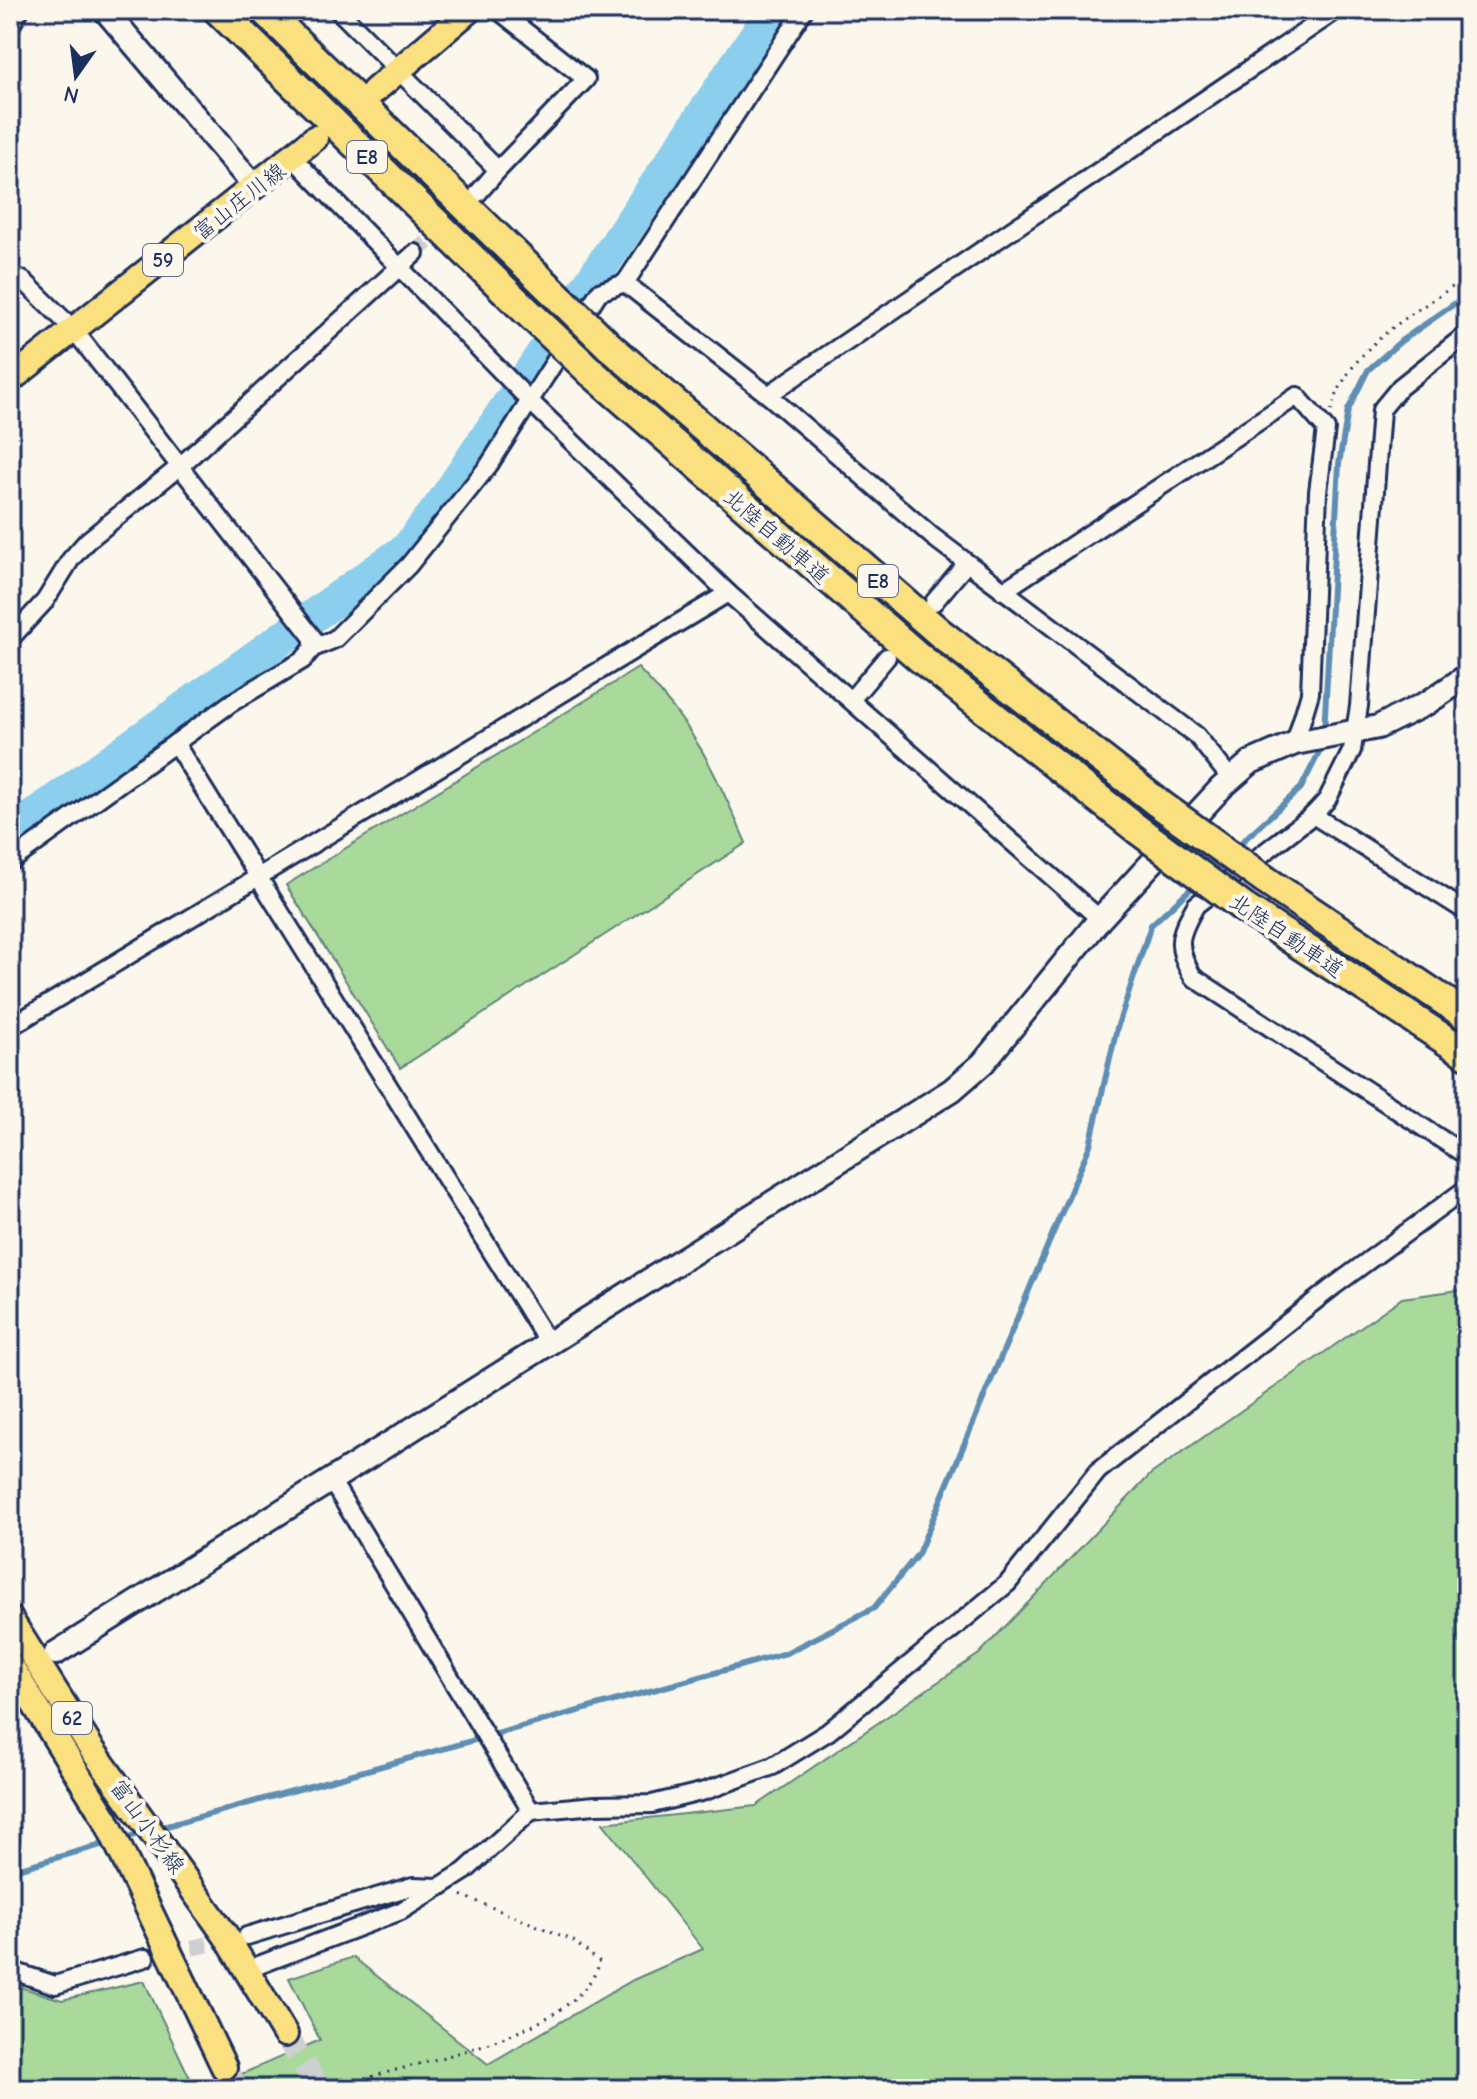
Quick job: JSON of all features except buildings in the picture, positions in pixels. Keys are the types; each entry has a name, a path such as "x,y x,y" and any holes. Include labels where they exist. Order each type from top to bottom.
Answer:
{"highway":[{"name":"北陸自動車道","path":"218,10 591,372 920,658 1137,829 1244,908 1467,1054"},
{"name":"北陸自動車道","path":"264,10 609,346 940,633 1158,803 1265,880 1467,1016"}],"main road":[{"path":"374,91 469,10"},
{"name":"富山庄川線","path":"10,380 315,138"},
{"name":"富山小杉線","path":"10,1619 91,1748 167,1851 285,2034"},
{"name":"富山小杉線","path":"10,1665 106,1820 224,2067"}],"street":[{"path":"10,27 20,10"},
{"path":"105,10 255,187"},
{"path":"338,10 498,170"},
{"path":"478,193 586,79 498,10"},
{"path":"10,862 175,743 303,660 313,643 335,639 409,565 480,477 599,292 625,283 804,10"},
{"path":"768,395 1337,10"},
{"path":"293,158 529,399 728,593 1100,919"},
{"path":"10,639 45,601 71,559 87,541 179,467 415,253"},
{"path":"10,274 24,281 74,330 313,643"},
{"path":"625,283 768,395 822,446 967,563 1197,736 1231,779"},
{"path":"1467,334 1400,387 1381,410 1347,764 1327,800 1313,815 1196,905 1184,926 1179,953 1193,977 1467,1156"},
{"path":"1003,591 1297,396 1326,429 1318,492 1310,693 1295,743"},
{"path":"934,602 967,563"},
{"path":"10,1027 728,593"},
{"path":"851,700 887,657"},
{"path":"56,1653 952,1090 983,1063 1100,919 1231,779 1251,762 1295,743 1378,727 1427,703 1467,676"},
{"path":"175,743 549,1344"},
{"path":"1313,815 1467,912"},
{"path":"246,1970 401,1911 442,1888 531,1811 652,1804 705,1791 773,1766 828,1732 1008,1583 1098,1471 1334,1286 1467,1188"},
{"path":"331,1480 531,1811"},
{"path":"247,1936 413,1886 442,1888"},
{"path":"10,1970 55,1985 145,1958"}],"path":[{"path":"1326,429 1348,367 1370,344 1467,277"},
{"path":"334,2089 508,2037 572,2001 594,1980 600,1962 572,1940 442,1888"}],"green space":[{"path":"638,668 689,729 724,793 746,843 400,1068 286,885"},
{"path":"1467,1289 1467,2089 207,2089 320,2040 289,1978 353,1957 488,2064 633,1980 703,1949 603,1823 756,1806 979,1654 1151,1474 1402,1298"},
{"path":"144,1981 195,2089 10,2089 10,1984 62,2000"}],"waterway":[{"path":"10,833 408,548 442,504 773,10"},
{"path":"1324,732 1339,464 1348,410 1368,370 1401,341 1467,295"},
{"path":"1234,849 1301,788 1324,743"},
{"path":"156,1829 786,1653 874,1608 918,1554 1090,1145 1117,1028 1151,925 1197,883"},
{"path":"122,1839 145,1832"},
{"path":"10,1871 111,1842"}],"tunnel":[{"path":"415,253 468,202"},
{"path":"145,1958 238,1938"},
{"path":"285,2034 319,2089"},
{"path":"224,2067 237,2089"}]}
